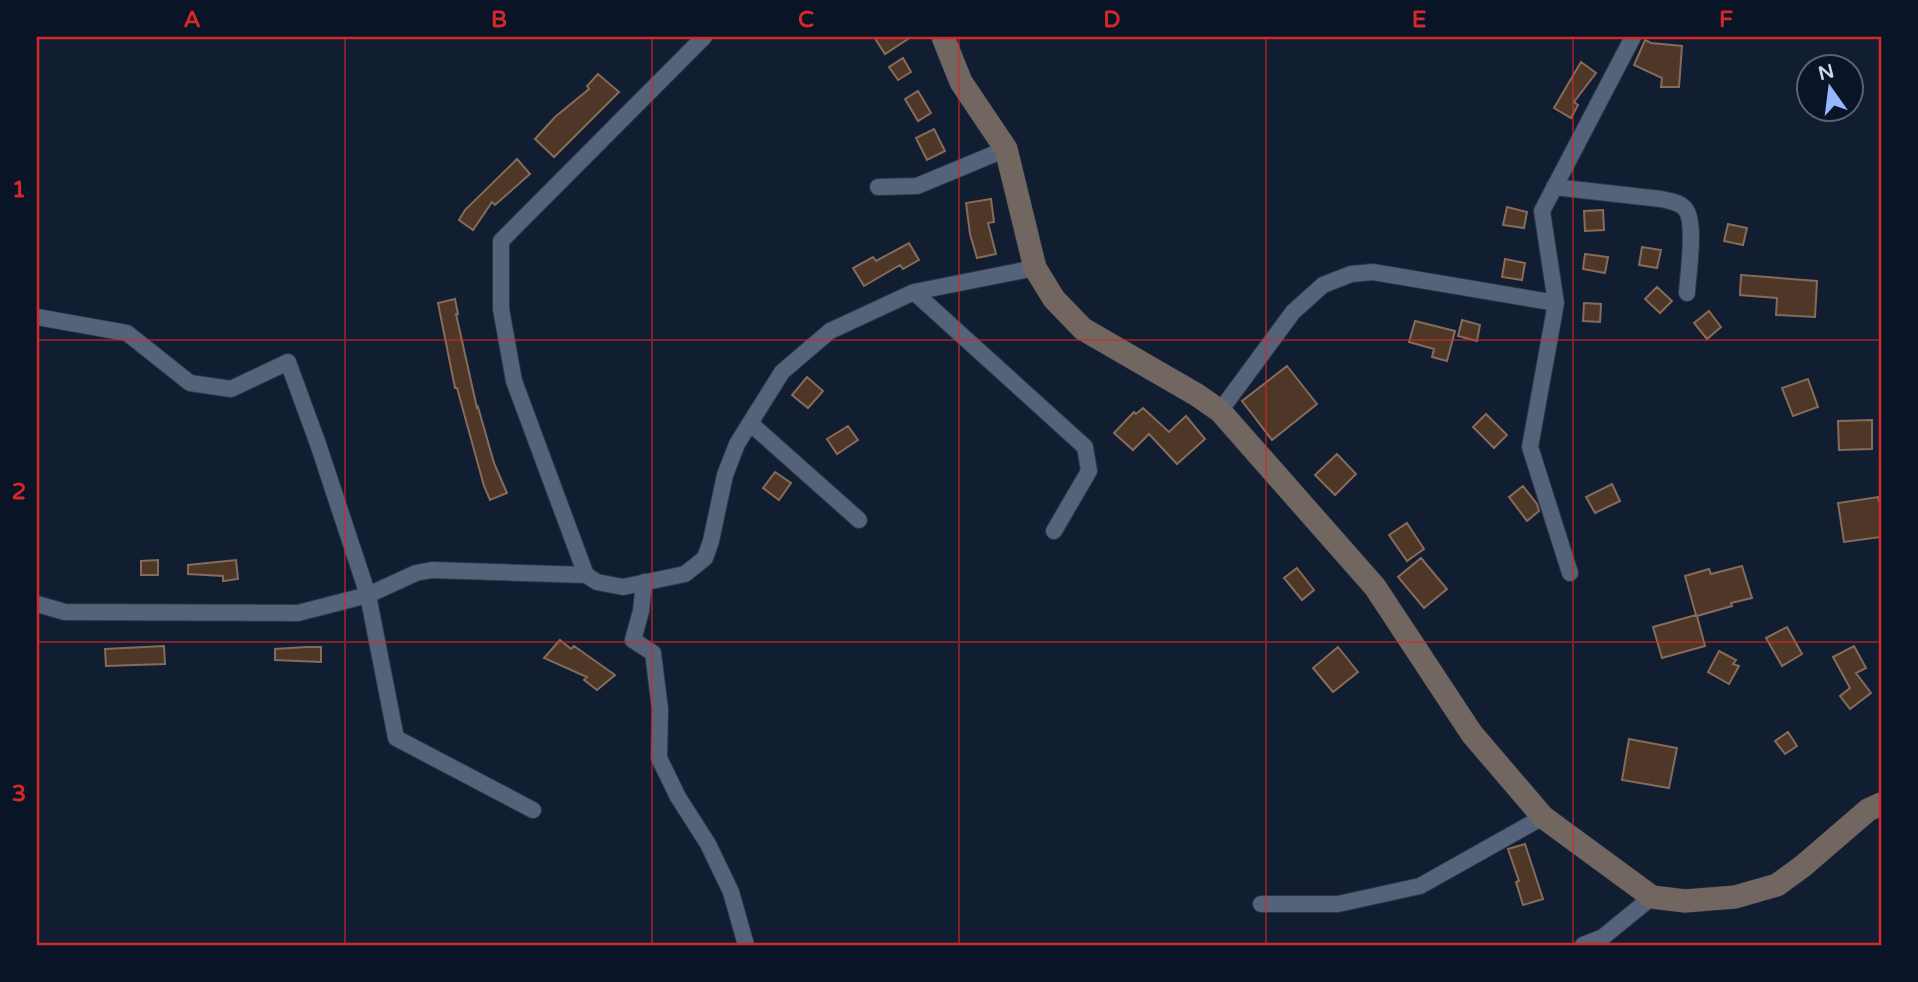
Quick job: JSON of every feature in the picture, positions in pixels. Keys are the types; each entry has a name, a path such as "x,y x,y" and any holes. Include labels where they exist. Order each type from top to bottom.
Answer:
{"street":[{"path":"586,575 514,381 502,309 501,241 704,37"},
{"path":"943,37 961,82 1006,149 1035,268 1054,299 1083,330 1198,395 1220,411 1376,587 1472,734 1543,817 1652,897 1685,901 1735,897 1777,885 1868,810 1881,804"},
{"path":"1570,573 1530,447 1556,303 1542,211 1633,37"},
{"path":"878,187 917,186 1006,149"},
{"path":"1554,187 1661,199 1686,208 1692,223 1687,293"},
{"path":"37,604 65,612 299,612 368,595 416,573 432,570 586,575 597,582 623,587 685,574 705,558 725,475 737,444 782,372 830,331 914,292 1035,268"},
{"path":"1220,411 1293,312 1323,285 1351,274 1373,272 1556,303"},
{"path":"914,292 1085,447 1089,471 1054,531"},
{"path":"37,317 127,334 190,383 231,389 288,362 368,595 396,738 533,810"},
{"path":"750,423 859,520"},
{"path":"644,582 641,611 633,640 653,653 660,709 659,758 678,797 708,844 731,892 746,945"},
{"path":"1261,904 1338,904 1420,886 1543,817"},
{"path":"1583,945 1603,937 1652,897"}],"building":[{"path":"874,37 911,37 885,54"},
{"path":"1645,40 1682,46 1679,87 1661,87 1662,78 1634,65"},
{"path":"903,58 911,72 898,80 889,67"},
{"path":"1581,62 1596,73 1574,102 1578,105 1571,118 1554,108"},
{"path":"598,74 619,92 554,157 535,139 555,117 589,89 587,86"},
{"path":"918,91 931,113 918,121 905,99"},
{"path":"934,129 945,151 927,160 916,138"},
{"path":"517,159 530,174 495,205 492,202 473,230 459,220 465,210"},
{"path":"991,199 994,222 988,223 996,254 977,258 970,234 966,203"},
{"path":"1507,207 1527,212 1524,228 1503,225"},
{"path":"1603,210 1604,230 1585,231 1584,211"},
{"path":"1728,224 1747,228 1743,245 1724,241"},
{"path":"909,243 919,260 903,269 900,265 864,286 853,268 873,257 876,261"},
{"path":"1642,247 1661,250 1657,268 1639,265"},
{"path":"1585,254 1608,257 1605,273 1583,269"},
{"path":"1505,259 1525,263 1522,280 1502,277"},
{"path":"1741,275 1817,281 1815,317 1776,315 1777,298 1740,295"},
{"path":"1657,287 1672,301 1660,313 1645,299"},
{"path":"455,299 477,408 494,463 507,493 490,500 455,388 438,303"},
{"path":"1584,303 1601,304 1600,322 1583,321"},
{"path":"1709,311 1721,327 1707,339 1694,323"},
{"path":"1462,320 1480,325 1477,341 1458,336"},
{"path":"1415,321 1455,331 1447,361 1432,357 1434,349 1409,342"},
{"path":"1287,366 1317,404 1272,440 1242,401"},
{"path":"807,377 823,391 808,408 792,395"},
{"path":"1808,379 1818,407 1793,416 1782,388"},
{"path":"1143,408 1169,432 1186,416 1205,439 1177,464 1149,434 1133,450 1114,433 1134,412 1136,414"},
{"path":"1486,414 1507,435 1494,448 1473,427"},
{"path":"1872,420 1872,449 1839,450 1838,421"},
{"path":"848,426 858,440 837,454 827,439"},
{"path":"1337,454 1356,474 1335,495 1315,475"},
{"path":"775,472 791,483 779,500 763,488"},
{"path":"1612,484 1620,501 1595,513 1586,497"},
{"path":"1523,486 1539,511 1527,521 1509,497"},
{"path":"1878,497 1881,501 1881,537 1844,542 1838,503"},
{"path":"1407,523 1424,549 1407,561 1389,535"},
{"path":"1421,558 1447,589 1424,608 1398,577"},
{"path":"158,560 158,575 141,575 141,561"},
{"path":"236,560 238,579 223,581 223,576 188,574 188,565"},
{"path":"1742,566 1752,598 1697,616 1705,646 1662,658 1653,627 1696,615 1685,576 1709,569 1711,574"},
{"path":"1297,568 1314,590 1302,600 1284,578"},
{"path":"1787,627 1802,654 1782,666 1766,638"},
{"path":"560,640 571,649 574,646 615,675 597,690 584,680 587,677 544,658"},
{"path":"164,646 165,664 106,666 105,649"},
{"path":"1854,646 1866,668 1856,673 1871,693 1850,709 1840,696 1850,688 1833,657"},
{"path":"321,647 321,662 275,660 275,649"},
{"path":"1338,647 1358,672 1333,692 1313,668"},
{"path":"1719,651 1736,660 1733,664 1739,666 1729,684 1708,672"},
{"path":"1788,732 1797,746 1785,754 1775,741"},
{"path":"1629,739 1677,748 1669,788 1622,780"},
{"path":"1525,844 1543,899 1523,905 1516,882 1519,881 1508,849"}]}
